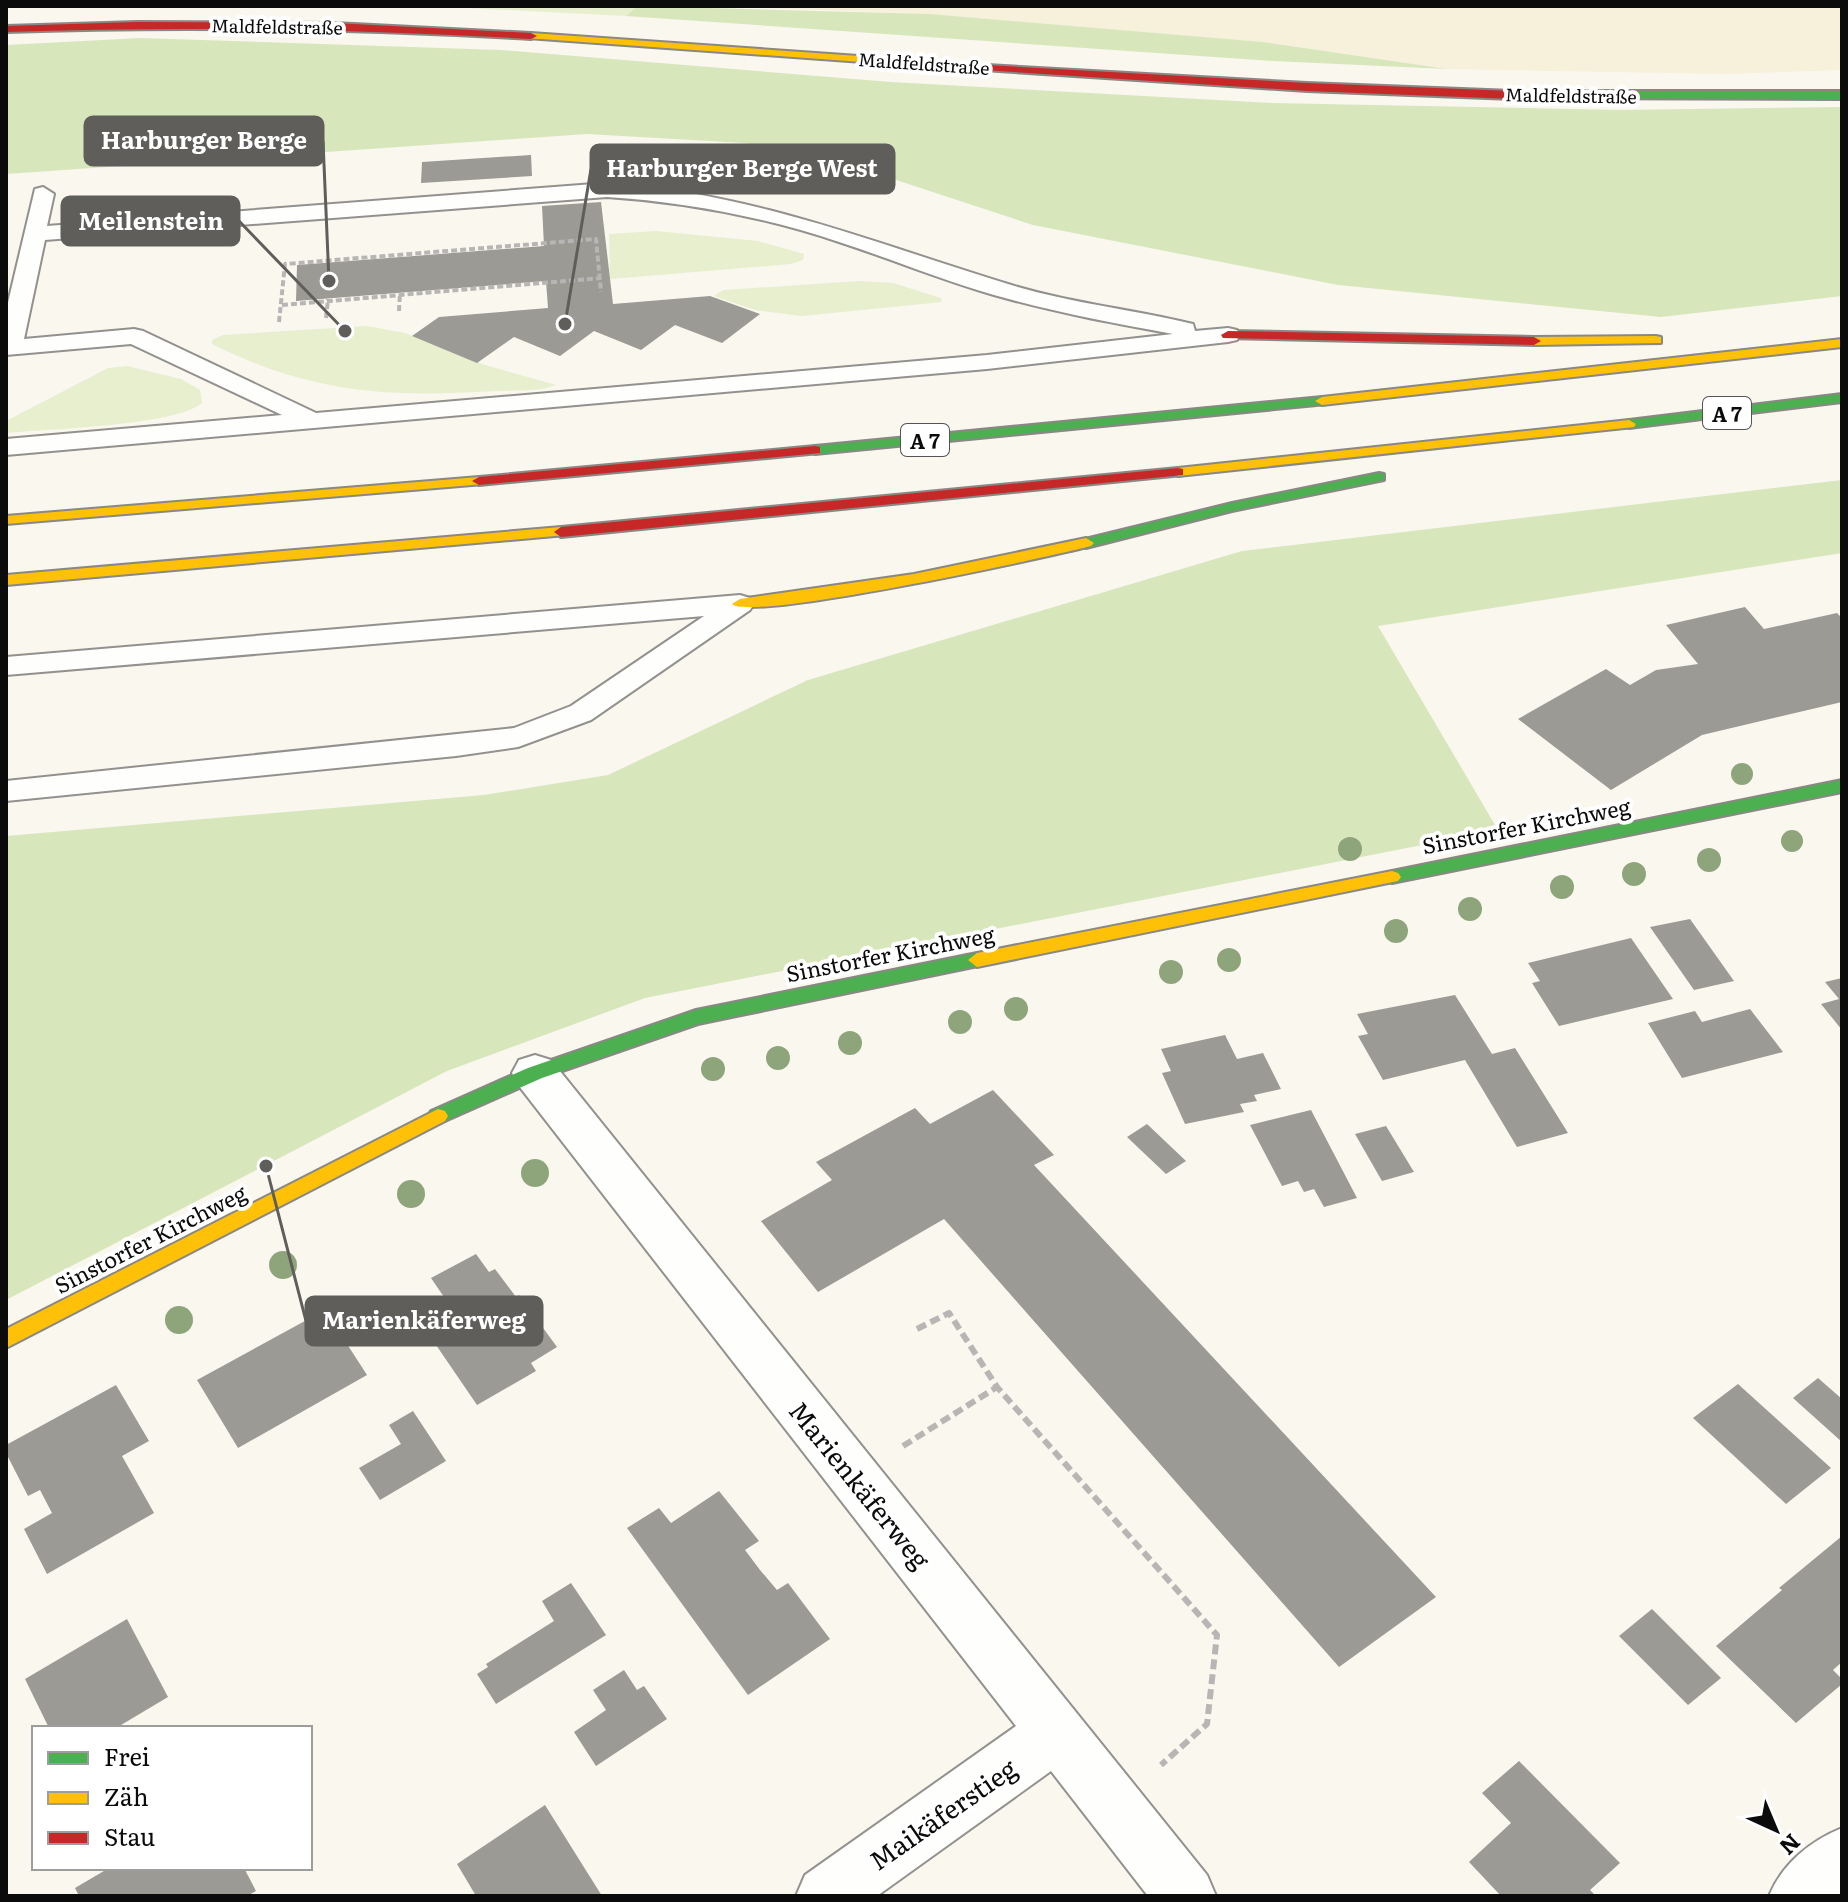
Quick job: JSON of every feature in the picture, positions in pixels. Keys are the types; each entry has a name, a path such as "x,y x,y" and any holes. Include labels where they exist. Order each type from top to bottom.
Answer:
{"main road":[{"name":"Maldfeldstraße","path":"6,29 90,23 440,29 1183,81 1483,94 1842,95"},
{"path":"1228,335 1484,341 1668,340"},
{"path":"1699,340 1842,340"},
{"name":"A 7","path":"6,520 512,479 1013,432 1655,366 1842,340"},
{"name":"A 7","path":"6,580 393,550 1613,427 1842,398"},
{"path":"1447,462 1613,427"},
{"path":"740,604 845,592 987,567 1232,507 1402,472"},
{"name":"Sinstorfer Kirchweg","path":"6,1339 454,1108 535,1073 696,1017 1842,786"}],"street":[{"name":"Marienkäferweg","path":"535,1073 1186,1896"},
{"name":"Maikäferstieg","path":"826,1896 1058,1731"},
{"path":"1799,1896 1842,1858"}],"lane":[{"path":"34,234 607,190 654,193 799,223 1002,290 1080,310 1228,335"},
{"path":"43,194 8,348 134,336 315,422"},
{"path":"6,447 987,362 1228,335"},
{"path":"6,666 740,604"},
{"path":"6,791 456,746 518,737 581,713 740,604"}],"path":[{"path":"279,322 285,264 596,239 601,292"},
{"path":"282,305 601,278"},
{"path":"399,294 399,311"},
{"path":"326,318 328,300"},
{"path":"917,1329 949,1313 997,1387 1217,1635 1207,1724 1115,1805"},
{"path":"855,1476 997,1387"}],"shaded area":[{"path":"705,6 1842,6 1842,70 1726,74 1447,69 1263,42 930,14"}],"green space":[{"path":"427,6 637,6 626,16"},
{"path":"637,6 930,14 1263,42 1447,69 1273,61 626,16"},
{"path":"140,38 501,50 891,82 1272,103 1619,110 1842,107 1842,296 1661,317 1338,285 1033,225 832,159 744,143 587,134 6,174 6,45"},
{"path":"656,231 758,241 804,254 803,260 791,264 610,279 609,234"},
{"path":"860,281 893,283 941,298 942,302 802,316 755,310 714,296 723,290"},
{"path":"367,326 405,333 485,365 556,385 534,390 419,394 350,388 282,373 212,344 212,340 223,335"},
{"path":"127,366 181,379 200,390 202,403 187,411 139,422 6,433 6,421 108,368"},
{"path":"1842,480 1842,553 1378,626 1498,830 645,998 447,1071 6,1300 6,836 484,795 608,775 808,680 1242,551"}],"building":[{"path":"531,155 532,176 421,183 422,162"},
{"path":"601,202 613,304 710,296 760,314 722,343 675,325 641,350 594,331 560,356 514,337 477,363 412,336 439,317 548,308 546,281 296,301 297,265 544,246 542,206"},
{"path":"1745,607 1764,629 1837,613 1842,618 1842,702 1702,735 1611,790 1518,719 1606,669 1630,685 1656,670 1698,664 1666,625"},
{"path":"1690,919 1734,981 1694,990 1650,927"},
{"path":"1631,938 1673,999 1559,1026 1532,983 1540,981 1528,963"},
{"path":"1842,978 1842,1030 1821,1004 1839,999 1825,982"},
{"path":"1455,995 1492,1054 1515,1048 1568,1133 1517,1147 1465,1060 1383,1080 1358,1036 1368,1034 1357,1014"},
{"path":"1750,1009 1783,1052 1682,1078 1648,1023 1695,1011 1702,1022"},
{"path":"1225,1035 1237,1059 1263,1053 1281,1089 1254,1095 1257,1101 1240,1104 1244,1112 1185,1124 1162,1073 1171,1071 1161,1049"},
{"path":"993,1090 1054,1155 1034,1165 1436,1597 1339,1667 944,1219 818,1292 761,1221 832,1180 816,1162 915,1108 930,1124"},
{"path":"1311,1110 1357,1198 1324,1207 1314,1189 1304,1192 1298,1181 1282,1186 1250,1125"},
{"path":"1147,1124 1186,1161 1166,1174 1127,1137"},
{"path":"1386,1126 1414,1172 1382,1181 1355,1134"},
{"path":"476,1254 489,1272 495,1269 516,1297 519,1295 557,1347 531,1363 536,1371 477,1405 434,1342 438,1339 419,1311 444,1297 431,1278"},
{"path":"325,1310 367,1375 238,1448 197,1380"},
{"path":"1818,1378 1842,1399 1842,1442 1793,1398"},
{"path":"1738,1384 1831,1468 1786,1504 1693,1418"},
{"path":"116,1385 149,1441 122,1456 154,1513 47,1574 24,1529 52,1513 40,1490 28,1496 6,1453 6,1445"},
{"path":"413,1411 446,1461 380,1500 359,1468 401,1444 389,1425"},
{"path":"719,1491 759,1541 745,1550 760,1570 777,1590 788,1583 830,1639 748,1695 627,1528 659,1508 671,1523"},
{"path":"1842,1536 1842,1662 1833,1670 1842,1679 1842,1684 1796,1723 1716,1646"},
{"path":"571,1583 606,1635 496,1704 477,1674 488,1667 486,1664 554,1621 542,1601"},
{"path":"1652,1609 1721,1678 1688,1705 1619,1636"},
{"path":"127,1619 168,1697 119,1726 48,1726 25,1679"},
{"path":"624,1670 637,1690 644,1686 667,1719 596,1766 574,1732 606,1710 593,1690"},
{"path":"1519,1761 1620,1863 1590,1890 1596,1896 1501,1896 1469,1862 1511,1823 1482,1793"},
{"path":"545,1805 602,1896 476,1896 457,1864"},
{"path":"106,1870 245,1870 256,1891 247,1896 79,1896 75,1888"}],"traffic: fast":[{"path":"1513,95 1842,95"},
{"path":"1629,424 1842,398"},
{"path":"815,450 1322,401"},
{"path":"1086,543 1232,507 1379,477"},
{"path":"1392,877 1842,786"},
{"path":"438,1116 535,1073 696,1017 977,960"}],"traffic: slow":[{"path":"531,36 987,68"},
{"path":"1534,341 1656,340"},
{"path":"1322,401 1842,343"},
{"path":"1178,472 1629,424"},
{"path":"6,520 479,481"},
{"path":"6,580 561,532"},
{"path":"740,604 914,579 1086,543"},
{"path":"977,960 1392,877"},
{"path":"6,1339 438,1116"}],"traffic: jam":[{"path":"6,29 268,25 531,36"},
{"path":"987,68 1307,87 1513,95"},
{"path":"1228,335 1534,341"},
{"path":"479,481 815,450"},
{"path":"561,532 1178,472"}],"place":[{"name":"Harburger Berge","path":"329,281"},
{"name":"Harburger Berge West","path":"565,324"},
{"name":"Meilenstein","path":"345,331"},
{"name":"Marienkäferweg","path":"266,1166"}]}
